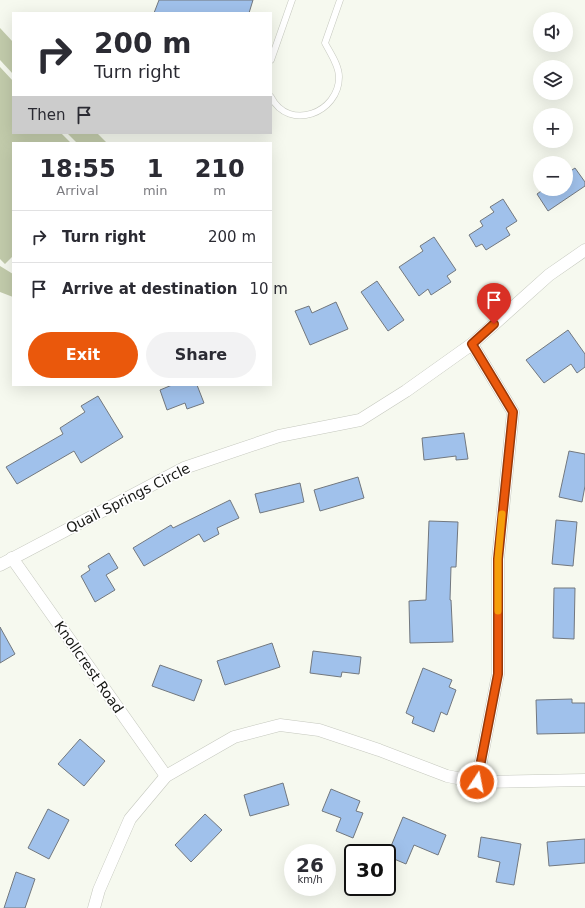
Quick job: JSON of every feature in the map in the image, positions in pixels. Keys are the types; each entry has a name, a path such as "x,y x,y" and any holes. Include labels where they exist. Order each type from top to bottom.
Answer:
{"street":[{"name":"Quail Springs Circle","path":"0,565 184,468 278,436 360,420 406,391 472,344 549,275 585,250"},
{"path":"472,344 513,412 498,559 498,674 477,782"},
{"name":"Knollcrest Road","path":"12,558 166,776"},
{"path":"94,908 99,890 130,819 166,776 234,737 280,725 320,730 379,750 447,776 477,782 585,780"}],"lane":[{"path":"272,57 292,0"},
{"path":"272,97 282,110 295,116 314,114 328,104 337,92 339,76 334,59 325,43 340,0"}],"green space":[{"path":"0,28 12,41 12,73 0,60"},
{"path":"0,67 12,80 12,134 62,134 70,142 12,142 12,257 5,264 0,259"},
{"path":"68,134 98,134 106,142 76,142"},
{"path":"0,266 12,273 12,297 0,292"}],"building":[{"path":"159,0 253,0 249,12 154,12"},
{"path":"575,168 585,182 585,186 573,194 573,169"},
{"path":"538,196 570,196 548,211"},
{"path":"503,199 517,221 506,228 510,235 486,250 482,244 476,247 469,235 483,226 480,221 494,212 490,207"},
{"path":"434,237 456,270 447,276 451,282 431,295 428,289 419,296 399,267 423,251 420,246"},
{"path":"377,281 404,320 388,331 361,292"},
{"path":"336,302 348,329 310,345 295,311 309,306 312,313"},
{"path":"568,330 585,354 585,367 577,373 571,364 544,383 526,360"},
{"path":"170,386 197,386 204,403 187,409 185,403 167,410 160,390"},
{"path":"98,396 123,437 81,463 74,451 17,484 6,467 63,434 60,428 85,412 81,406"},
{"path":"464,433 468,459 456,460 456,456 424,460 422,438"},
{"path":"569,451 585,454 585,486 582,502 559,497"},
{"path":"358,477 364,498 320,511 314,490"},
{"path":"300,483 304,502 260,513 255,494"},
{"path":"230,500 239,518 217,528 219,534 204,542 199,534 144,566 133,548 171,525 173,528"},
{"path":"556,520 577,522 573,566 552,564"},
{"path":"429,521 458,522 456,567 451,567 450,600 453,642 410,643 409,601 426,600"},
{"path":"109,553 118,568 106,575 115,590 95,602 81,576 90,570 88,566"},
{"path":"554,588 575,588 574,639 553,638"},
{"path":"0,627 15,654 0,663"},
{"path":"272,643 280,667 225,685 217,661"},
{"path":"313,651 361,657 359,674 342,672 341,677 310,673"},
{"path":"160,665 202,680 194,701 152,686"},
{"path":"423,668 452,680 449,687 456,690 447,715 441,712 434,732 412,723 414,717 406,713"},
{"path":"572,699 572,703 585,703 585,733 537,734 536,700"},
{"path":"80,739 105,761 84,786 58,764"},
{"path":"283,783 289,805 250,816 244,795"},
{"path":"331,789 360,801 356,811 363,813 353,838 336,831 341,818 322,811"},
{"path":"48,809 69,820 49,859 28,848"},
{"path":"205,814 222,830 191,862 175,845"},
{"path":"403,817 446,835 438,855 414,845 406,864 396,860 396,844 392,844"},
{"path":"481,837 521,844 514,885 496,882 500,862 478,857"},
{"path":"585,839 585,863 549,866 547,842"},
{"path":"16,872 35,879 25,908 4,908"}],"slow traffic":[{"path":"498,611 498,559 502,514"}],"route":[{"path":"477,782 498,674 498,559 513,412 472,344 494,324"}]}
